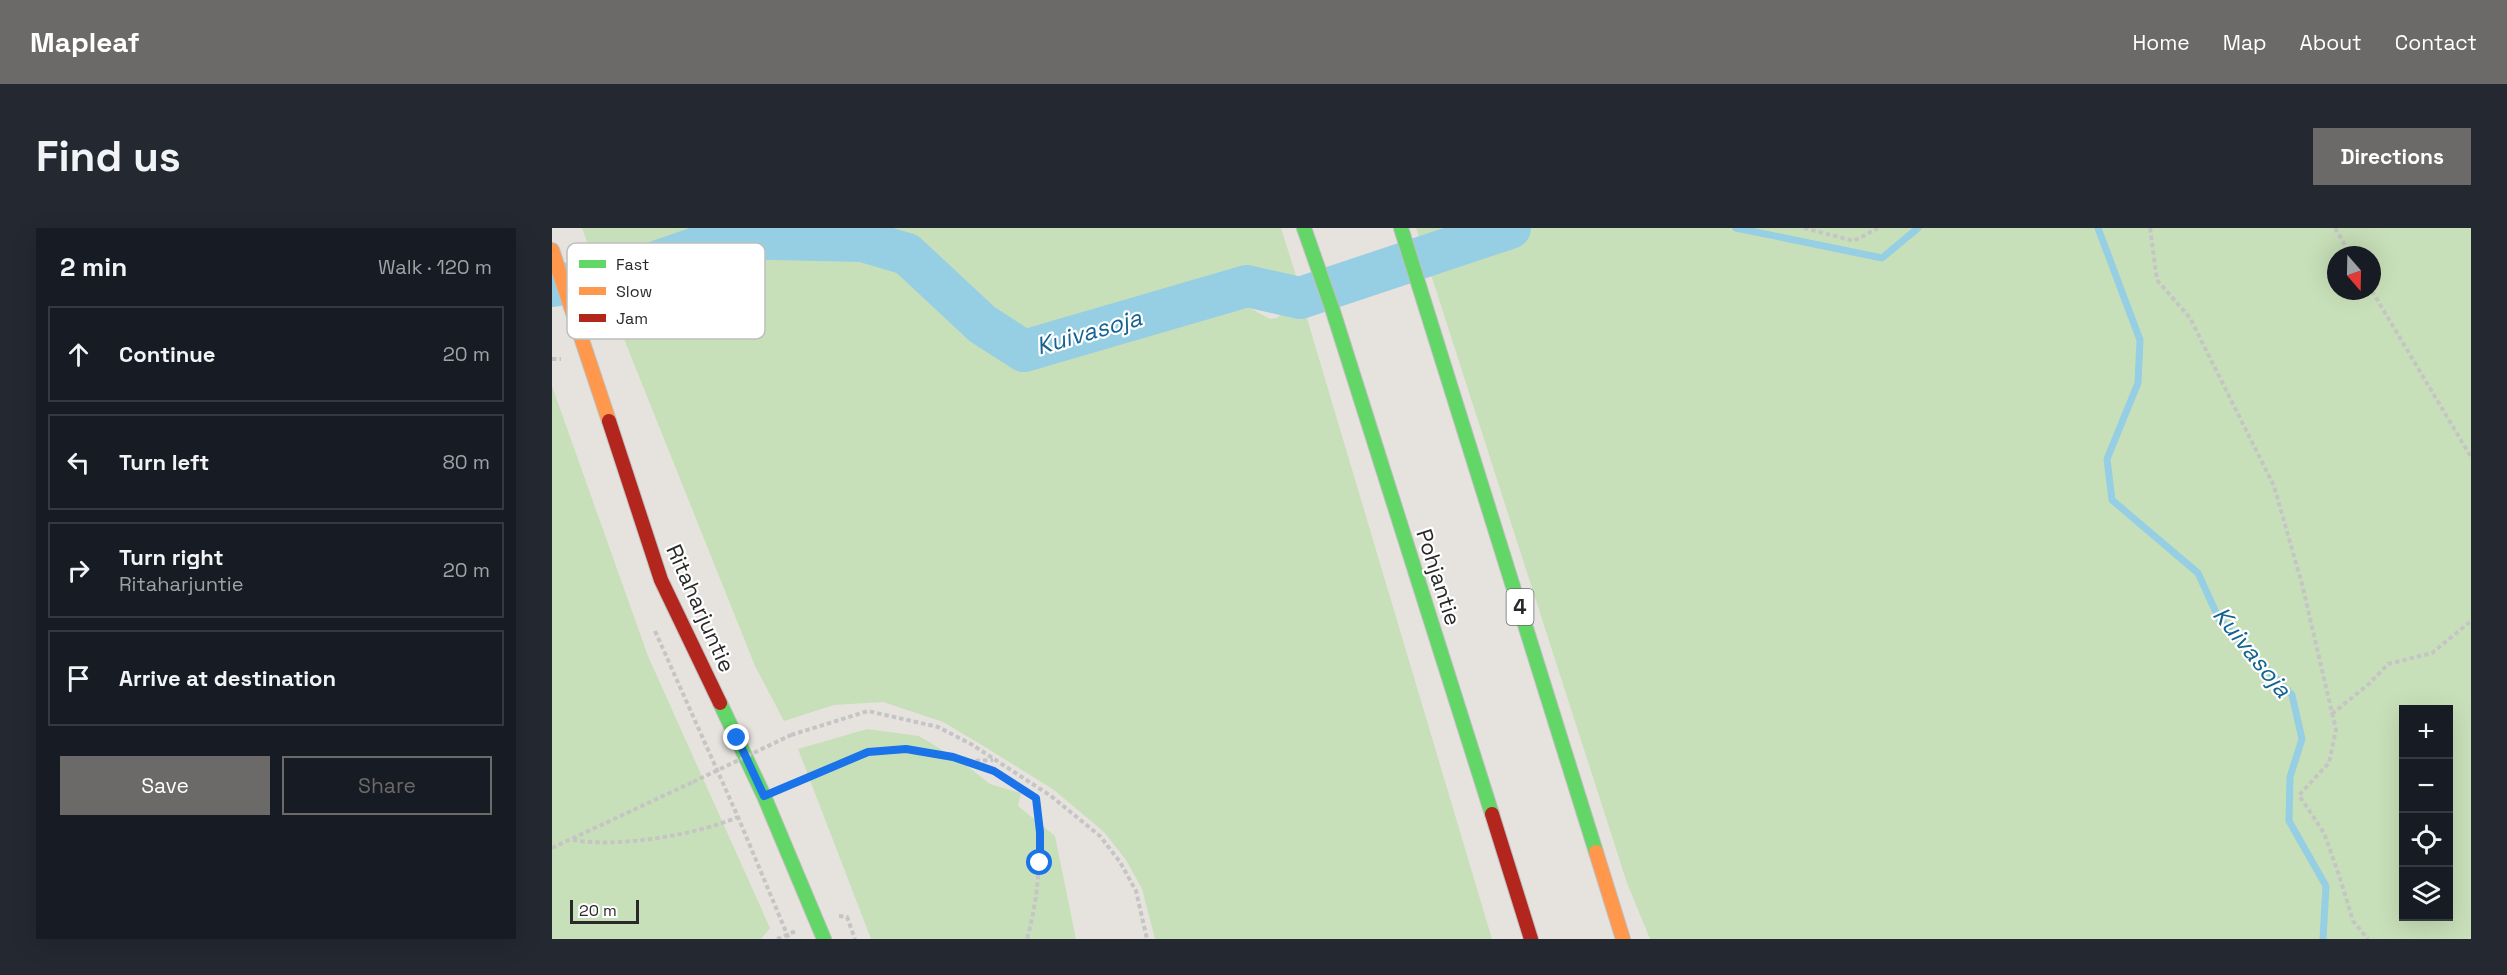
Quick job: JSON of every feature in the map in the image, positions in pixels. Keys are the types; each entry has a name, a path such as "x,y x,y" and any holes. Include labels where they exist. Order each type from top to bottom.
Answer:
{"main road":[{"name":"Pohjantie","path":"1304,228 1332,308 1531,939"},
{"name":"4","path":"1401,228 1623,939"},
{"name":"Ritaharjuntie","path":"552,250 567,294"},
{"name":"Ritaharjuntie","path":"583,339 661,580 764,796 824,939"}],"path":[{"path":"1804,228 1854,241 1878,228"},
{"path":"2150,228 2157,280 2190,318 2274,486 2302,584 2336,730 2329,763 2299,795 2324,833 2353,921 2368,939"},
{"path":"2335,228 2346,246"},
{"path":"2377,300 2471,457"},
{"path":"552,359 561,359"},
{"path":"2332,714 2370,683 2388,664 2432,653 2471,621"},
{"path":"552,848 792,735 868,711 938,727 971,744 1051,796 1100,836 1120,862 1136,891 1147,939"},
{"path":"764,796 868,752 906,749 964,761 994,771 1036,798 1040,832 1040,863 1036,905 1027,939"},
{"path":"964,761 995,760"},
{"path":"573,840 590,843 648,838 689,832 738,817"},
{"path":"777,939 788,936"}],"green space":[{"path":"582,228 1281,228 1298,282 1280,288 1259,278 1248,278 1157,299 1163,318 1237,306 1248,307 1270,319 1277,318 1286,310 1303,305 1492,939 1155,939 1142,889 1126,860 1104,832 1054,790 943,722 883,702 834,705 784,721 755,666 624,339 765,339 765,243 587,243"},
{"path":"1416,228 2471,228 2471,939 1650,939 1627,883"},
{"path":"552,386 648,656 770,928 761,939 552,939"},
{"path":"867,729 919,736 962,762 990,784 1021,793 1018,806 1055,836 1076,939 871,939 798,749"}],"waterway":[{"name":"Kuivasoja","path":"711,243 725,238 863,241 907,254 982,324 1024,351 1247,286 1300,298 1510,228"},
{"name":"Kuivasoja","path":"1736,228 1882,258 1918,228"},
{"name":"Kuivasoja","path":"2098,228 2140,340 2138,383 2107,459 2112,500 2198,573 2219,619 2292,695 2302,739 2290,777 2289,821 2326,886 2323,939"},
{"name":"Kuivasoja","path":"552,286 567,284"}],"traffic: fast":[{"path":"1304,228 1332,308 1492,814"},
{"path":"1401,228 1596,852"},
{"path":"720,703 764,796 824,939"}],"traffic: slow":[{"path":"552,250 567,295"},
{"path":"582,339 609,421"},
{"path":"1596,852 1623,939"}],"traffic: jam":[{"path":"609,421 661,580 720,703"},
{"path":"1492,814 1531,939"}],"route":[{"path":"737,738 764,796 868,752 906,749 953,757 994,771 1036,798 1040,832 1040,863"}]}
